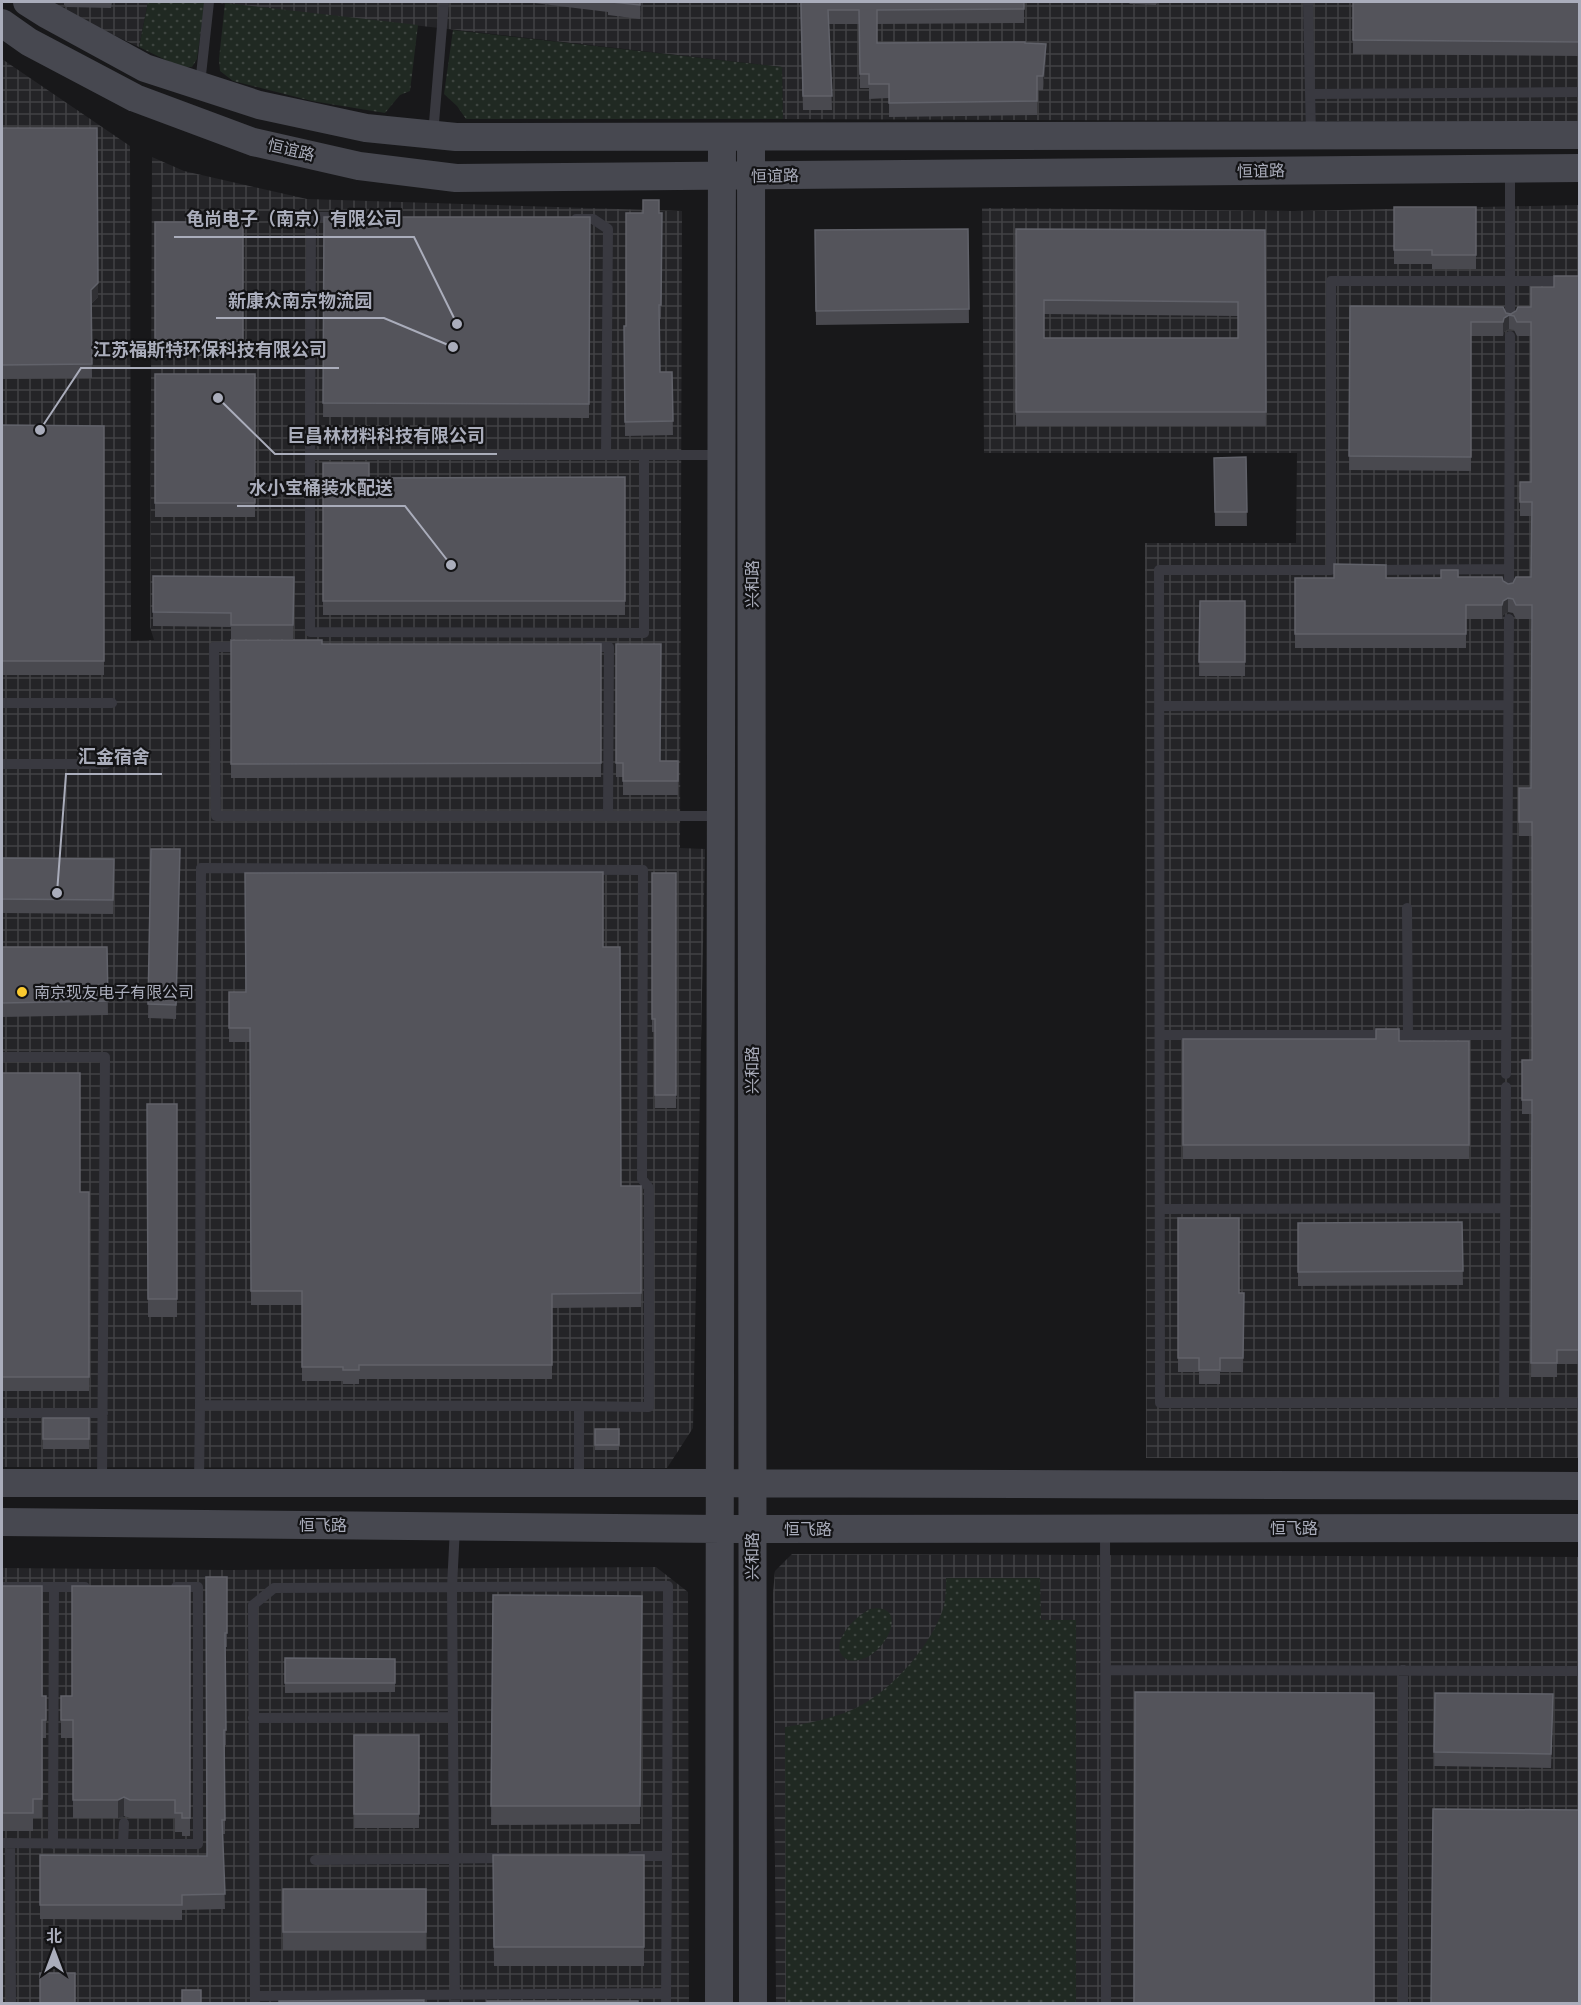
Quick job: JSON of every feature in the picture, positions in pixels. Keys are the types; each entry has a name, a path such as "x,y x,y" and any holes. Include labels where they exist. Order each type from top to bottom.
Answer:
{"main road":[{"path":"27,2 145,68 259,105 366,128 456,137 1580,135"},
{"name":"恒谊路","path":"2,23 29,42 135,98 254,142 359,166 456,178 1580,168"},
{"name":"兴和路","path":"719,2004 723,137"},
{"name":"兴和路","path":"751,137 753,176 753,2004"},
{"path":"2,1484 752,1483 1580,1486"},
{"name":"恒飞路","path":"2,1522 721,1528 1580,1528"}],"lane":[{"path":"200,84 209,2"},
{"path":"433,135 444,2"},
{"path":"1308,2 1311,136"},
{"path":"1310,94 1580,92"},
{"path":"1510,169 1510,321"},
{"path":"346,218 311,217 310,632 644,633 644,455"},
{"path":"569,219 593,219 608,229 606,455"},
{"path":"1331,570 1331,281 1580,281"},
{"path":"1509,591 1510,336"},
{"path":"310,455 722,455"},
{"path":"1367,570 1509,569"},
{"path":"1343,570 1159,570 1160,1403 1580,1403"},
{"path":"1506,1074 1509,619"},
{"path":"250,647 214,647 216,816 722,816"},
{"path":"573,647 609,647 608,816"},
{"path":"2,703 112,703"},
{"path":"1159,706 1508,705"},
{"path":"2,764 106,764"},
{"path":"199,1483 201,868 643,870 642,1179 649,1188 650,1407 200,1405"},
{"path":"1407,908 1407,1035"},
{"path":"1160,1035 1506,1035"},
{"path":"2,1057 105,1057 102,1484"},
{"path":"1504,1403 1506,1087"},
{"path":"1160,1209 1505,1208"},
{"path":"579,1406 579,1483"},
{"path":"2,1413 103,1413"},
{"path":"454,1526 452,1587 455,1998"},
{"path":"1105,1528 1106,2004"},
{"path":"668,1586 666,1998 255,2000 253,1605 274,1588 452,1587 668,1586"},
{"path":"2,1587 102,1587"},
{"path":"53,1844 54,1587"},
{"path":"11,2004 6,1843 198,1844 198,1587 162,1587"},
{"path":"1106,1670 1580,1671"},
{"path":"1403,1670 1403,2004"},
{"path":"253,1718 453,1717"},
{"path":"123,1844 124,1823"},
{"path":"620,1857 667,1856"},
{"path":"315,1860 513,1858"}],"shaded area":[{"path":"52,2 148,2 139,47 71,15"},
{"path":"148,2 205,2 197,59 192,67 180,67 139,47"},
{"path":"210,2 1579,2 1579,122 783,119 782,67"},
{"path":"225,3 418,25 410,91 400,95 385,113 312,101 233,81 220,71 219,59"},
{"path":"453,30 782,67 783,119 466,119 457,106 444,94"},
{"path":"2,59 130,146 131,641 154,640 150,627 152,157 184,171 307,199 682,211 680,848 705,849 693,1428 667,1468 2,1467"},
{"path":"1579,205 1579,1458 1146,1458 1145,543 1296,543 1297,453 984,453 982,208 1294,211"},
{"path":"792,1554 1579,1557 1579,2003 776,2003 773,1593 775,1571"},
{"path":"656,1567 688,1592 689,2003 2,2004 2,1568 230,1570"},
{"path":"946,1578 1040,1578 1041,1620 1076,1620 1076,2003 786,2003 785,1727 814,1722 860,1706 899,1676 922,1649 939,1620 946,1596"},
{"path":"870,1609 882,1609 889,1613 892,1620 890,1630 879,1649 859,1660 848,1660 841,1654 840,1640 851,1624"}],"building":[{"path":"612,2 640,2 640,5"},
{"path":"801,2 1024,2 1024,9 877,10 877,43 1025,42 1046,44 1043,76 1037,76 1037,101 889,103 889,84 869,84 869,74 860,74 859,10 828,10 832,96 803,96"},
{"path":"1353,2 1580,2 1580,42 1353,40"},
{"path":"2,128 97,128 98,283 91,290 92,364 2,365"},
{"path":"643,200 659,200 659,213 662,213 661,305 659,305 660,372 672,372 673,421 625,422 626,213 643,213"},
{"path":"1394,207 1476,207 1476,255 1432,255 1432,250 1394,250"},
{"path":"324,217 590,217 589,404 323,403"},
{"path":"155,222 243,222 243,342 155,342"},
{"path":"968,229 969,309 816,311 815,230"},
{"path":"1016,229 1265,230 1266,412 1016,412","holes":["1044,300 1238,302 1238,338 1044,338"]},
{"path":"1554,276 1580,276 1580,1350 1557,1350 1557,1363 1531,1363 1532,1100 1522,1100 1522,1060 1532,1060 1532,822 1519,822 1519,788 1531,788 1532,605 1516,605 1513,599 1508,598 1503,601 1502,605 1466,605 1466,634 1295,634 1295,578 1334,578 1334,564 1386,565 1386,578 1441,578 1441,570 1458,570 1458,577 1502,577 1503,581 1508,584 1513,583 1516,577 1531,577 1532,502 1520,502 1520,482 1531,482 1531,322 1517,322 1514,316 1509,315 1504,318 1503,322 1471,322 1471,457 1349,456 1350,306 1503,307 1506,313 1511,314 1518,307 1531,307 1531,287 1554,287"},
{"path":"155,374 255,374 255,503 155,503"},
{"path":"2,425 104,426 104,661 2,661"},
{"path":"1246,457 1247,512 1215,512 1214,458"},
{"path":"323,463 369,463 369,478 625,477 625,601 323,601"},
{"path":"153,576 294,577 293,625 231,625 231,613 153,612"},
{"path":"1200,601 1245,601 1245,662 1199,662"},
{"path":"231,640 322,640 322,644 601,644 601,763 231,764"},
{"path":"616,644 661,644 660,761 678,761 678,781 623,781 623,763 616,763"},
{"path":"151,849 180,849 176,1005 148,1004"},
{"path":"2,858 114,859 113,900 2,899"},
{"path":"603,872 603,947 620,947 621,1186 641,1186 641,1293 552,1294 552,1365 359,1365 359,1370 343,1370 343,1367 302,1367 302,1291 251,1291 250,1028 229,1028 229,992 246,992 245,873"},
{"path":"652,873 676,873 676,1095 655,1095 655,1019 652,1019"},
{"path":"2,947 107,947 108,1001 2,1003"},
{"path":"1376,1029 1399,1029 1399,1041 1469,1041 1469,1145 1183,1145 1183,1039 1376,1039"},
{"path":"2,1073 80,1073 80,1192 89,1192 89,1377 2,1377"},
{"path":"147,1104 177,1104 177,1299 148,1299"},
{"path":"1178,1218 1239,1218 1239,1293 1244,1293 1243,1358 1220,1358 1220,1370 1199,1370 1199,1358 1178,1358"},
{"path":"1462,1222 1463,1271 1298,1272 1298,1223"},
{"path":"43,1418 89,1418 89,1439 43,1439"},
{"path":"595,1429 619,1429 619,1445 595,1445"},
{"path":"206,1577 227,1577 225,1820 222,1820 225,1894 182,1895 182,1905 40,1905 40,1855 207,1856"},
{"path":"2,1586 42,1586 42,1696 46,1696 46,1720 42,1720 42,1799 33,1799 33,1813 2,1813"},
{"path":"72,1586 190,1586 190,1818 182,1818 182,1813 175,1813 175,1800 130,1800 124,1797 118,1800 73,1800 73,1720 61,1720 61,1696 72,1696"},
{"path":"493,1595 642,1596 640,1806 491,1806"},
{"path":"285,1658 395,1659 395,1683 285,1683"},
{"path":"1135,1692 1374,1693 1374,2004 1134,2004"},
{"path":"1435,1693 1553,1694 1551,1754 1434,1752"},
{"path":"354,1735 419,1735 419,1814 354,1814"},
{"path":"1433,1809 1580,1810 1580,2004 1431,2004"},
{"path":"493,1855 644,1855 644,1947 494,1947"},
{"path":"283,1889 426,1889 426,1932 283,1932"},
{"path":"40,1973 75,1973 75,2004 40,2004"},
{"path":"182,1990 201,1990 201,2004 182,2004"},
{"path":"424,2000 424,2004 279,2004 279,2001"},
{"path":"487,2001 638,2001 638,2004 487,2004"}],"place":[{"name":"龟尚电子（南京）有限公司","path":"457,324"},
{"name":"新康众南京物流园","path":"453,347"},
{"name":"巨昌林材料科技有限公司","path":"218,398"},
{"name":"江苏福斯特环保科技有限公司","path":"40,430"},
{"name":"水小宝桶装水配送","path":"451,565"},
{"name":"汇金宿舍","path":"57,893"},
{"name":"南京现友电子有限公司","path":"22,992"}]}
